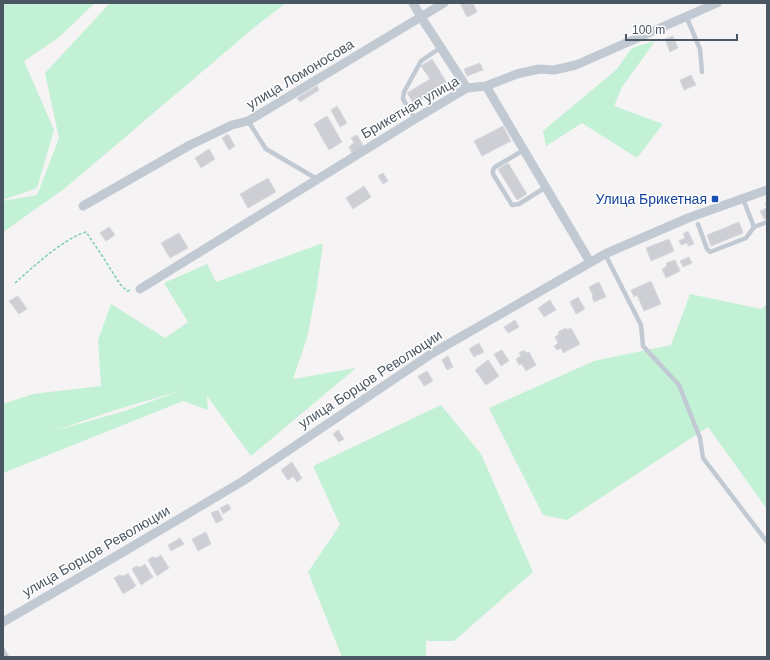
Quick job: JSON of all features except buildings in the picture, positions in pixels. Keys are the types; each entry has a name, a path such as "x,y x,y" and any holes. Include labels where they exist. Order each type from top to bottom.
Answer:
{"street":[{"path":"413,3 440,48 467,88"},
{"name":"улица Ломоносова","path":"83,206 190,145 232,125 248,121 444,3"},
{"name":"Брикетная улица","path":"140,289 467,88 486,86 517,74 539,69 554,70 576,65 717,3"},
{"path":"486,86 590,262"},
{"name":"улица Борцов Революции","path":"3,622 243,481 431,354 590,262 688,218 767,190"}],"lane":[{"path":"686,16 700,49 702,72"},
{"path":"415,119 404,103 402,96 421,61 440,48"},
{"path":"248,121 266,149 318,179"},
{"path":"524,150 495,167 492,170 493,174 512,205 518,204 546,188"},
{"path":"743,199 754,227"},
{"path":"698,224 710,252 746,238 754,227 767,222"},
{"path":"605,254 641,325 643,346 679,385 700,438 703,458 767,542"},
{"path":"3,650 7,657"}],"path":[{"path":"15,283 37,263 76,235 86,232 120,284 127,291 140,289"}],"green space":[{"path":"3,3 95,3 58,38 24,61 54,130 37,188 3,200"},
{"path":"110,3 286,3 256,26 64,189 3,232 3,201 37,195 59,138 45,73"},
{"path":"655,41 622,87 614,106 663,124 637,158 582,123 546,146 543,131 616,70 632,48"},
{"path":"323,243 317,287 307,338 293,379 356,368 251,456 207,396 208,410 183,401 3,473 3,404 33,394 101,386 98,340 111,304 165,338 188,322 164,283 207,264 216,282","holes":["180,391 125,411 54,431 115,410"]},
{"path":"690,294 761,309 767,304 767,509 708,427 567,520 543,515 489,408 594,361 671,345"},
{"path":"441,405 481,454 533,572 454,641 427,641 426,637 426,657 342,657 308,572 340,525 313,466"}],"place":[{"name":"Улица Брикетная","path":"715,199"}]}
